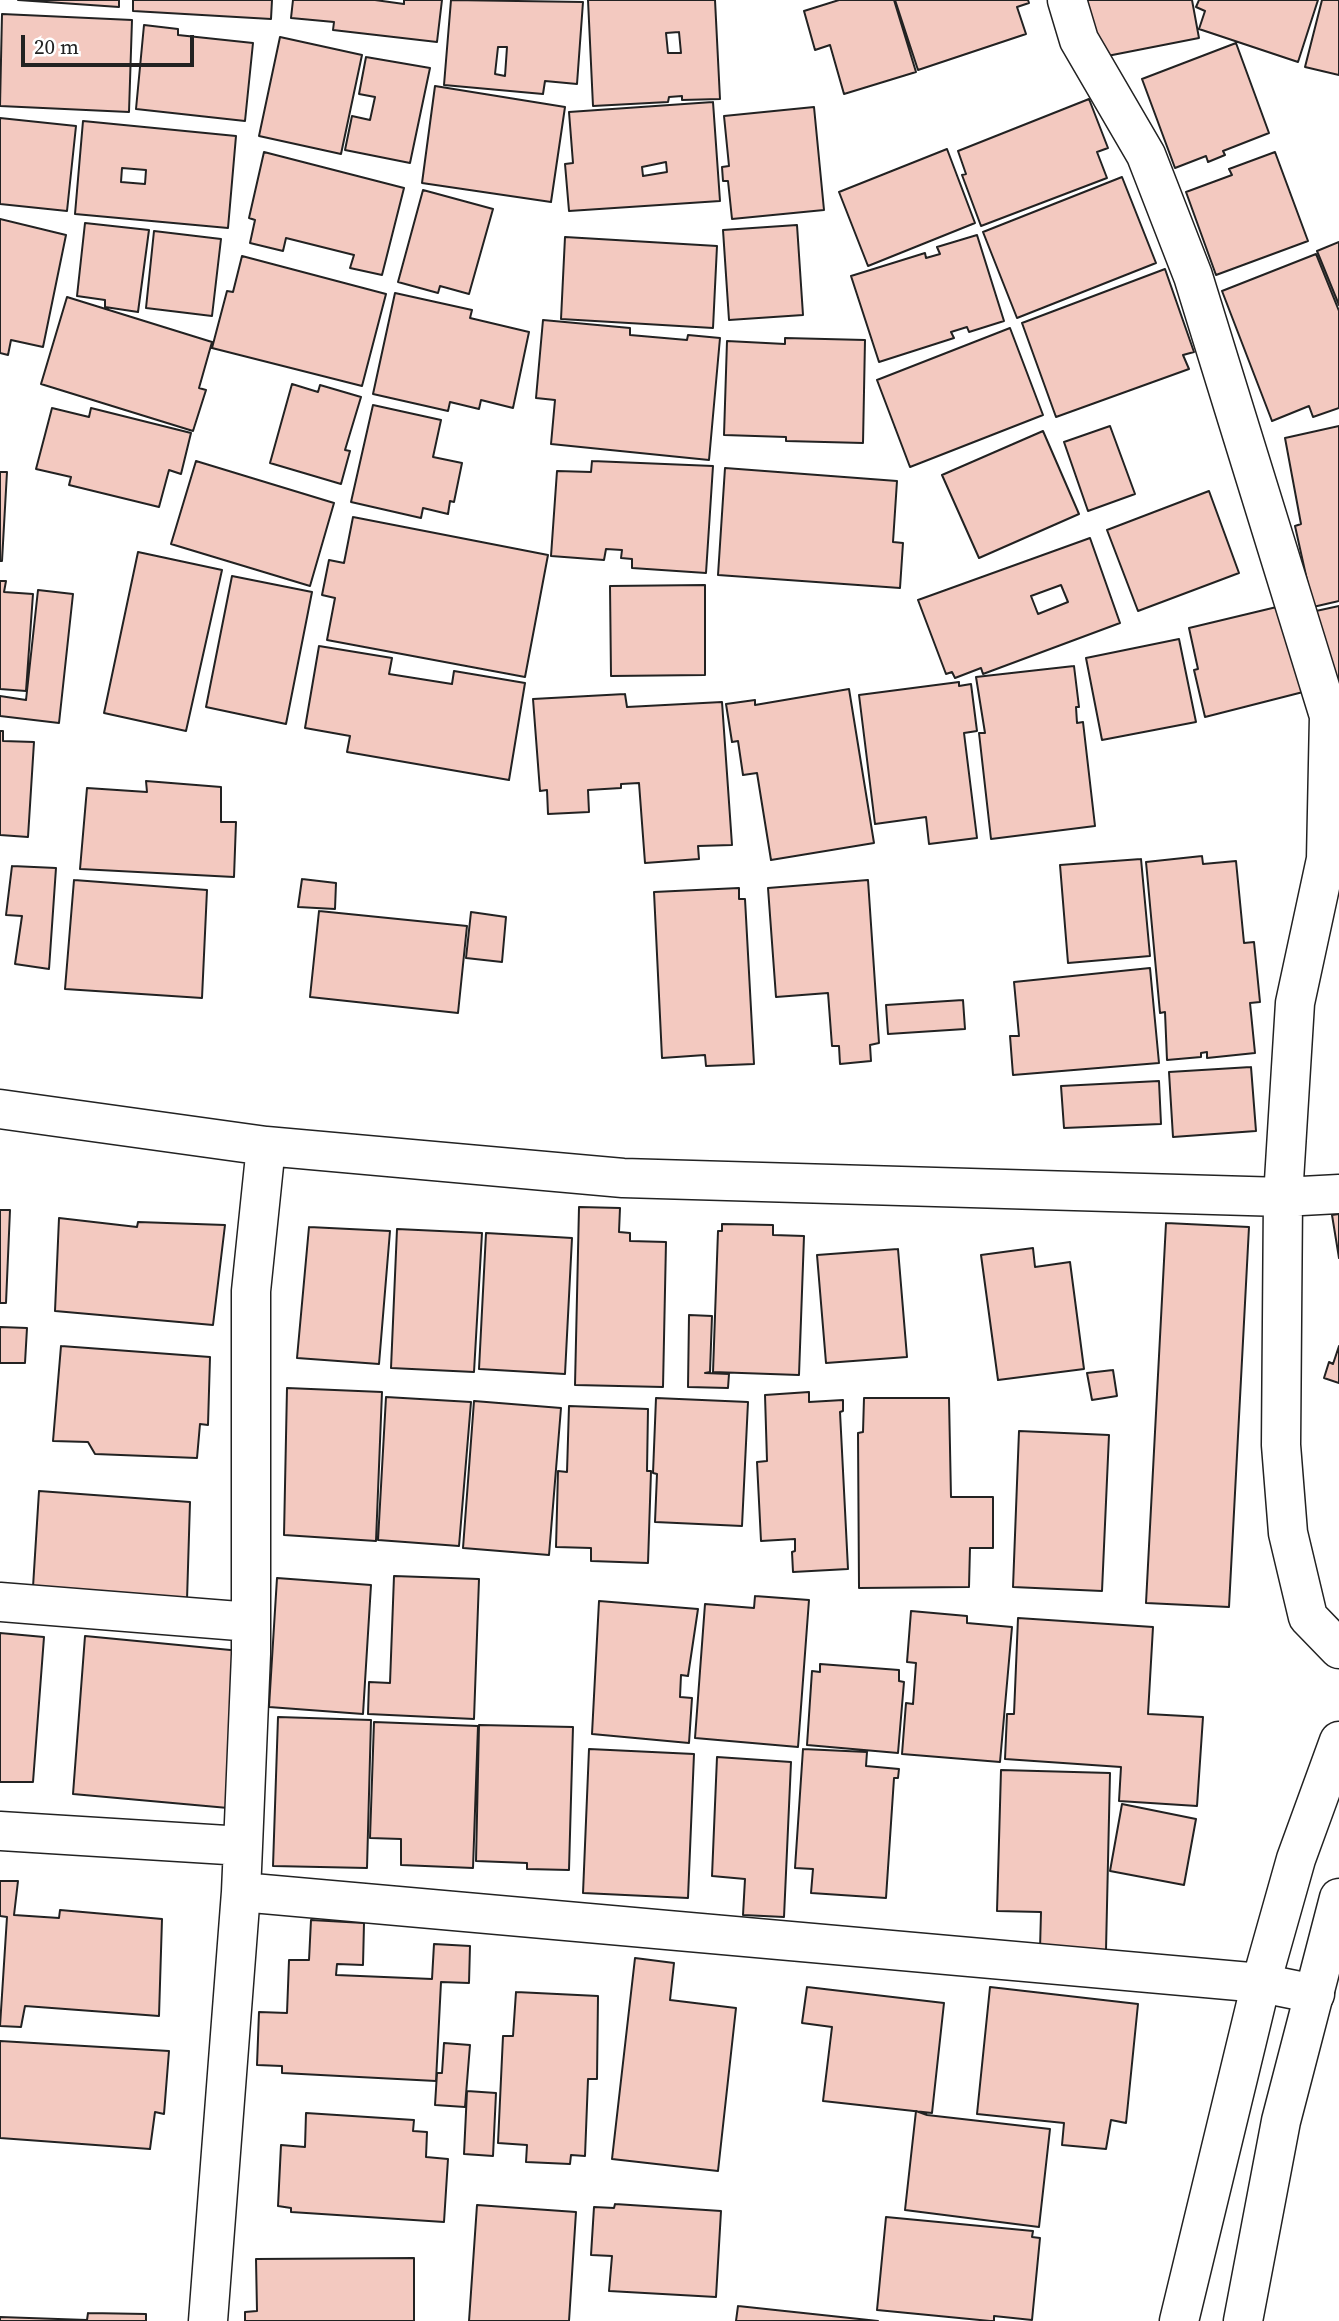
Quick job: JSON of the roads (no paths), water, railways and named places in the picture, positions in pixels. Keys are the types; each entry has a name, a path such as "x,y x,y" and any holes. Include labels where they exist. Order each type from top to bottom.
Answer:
{"street":[{"path":"1067,0 1079,40 1146,155 1193,276 1329,716 1326,859 1295,1003 1283,1197 1281,1445 1289,1533 1308,1617 1339,1649"},
{"path":"0,1109 266,1146 623,1178 1283,1197 1339,1194"},
{"path":"208,2321 241,1892 251,1622 251,1291 266,1146"},
{"path":"0,1602 251,1622"},
{"path":"1179,2321 1261,1983 1296,1860 1339,1741"},
{"path":"0,1831 243,1846"},
{"path":"241,1892 1261,1983 1315,1994"},
{"path":"1243,2321 1281,2121 1339,1898"}]}
